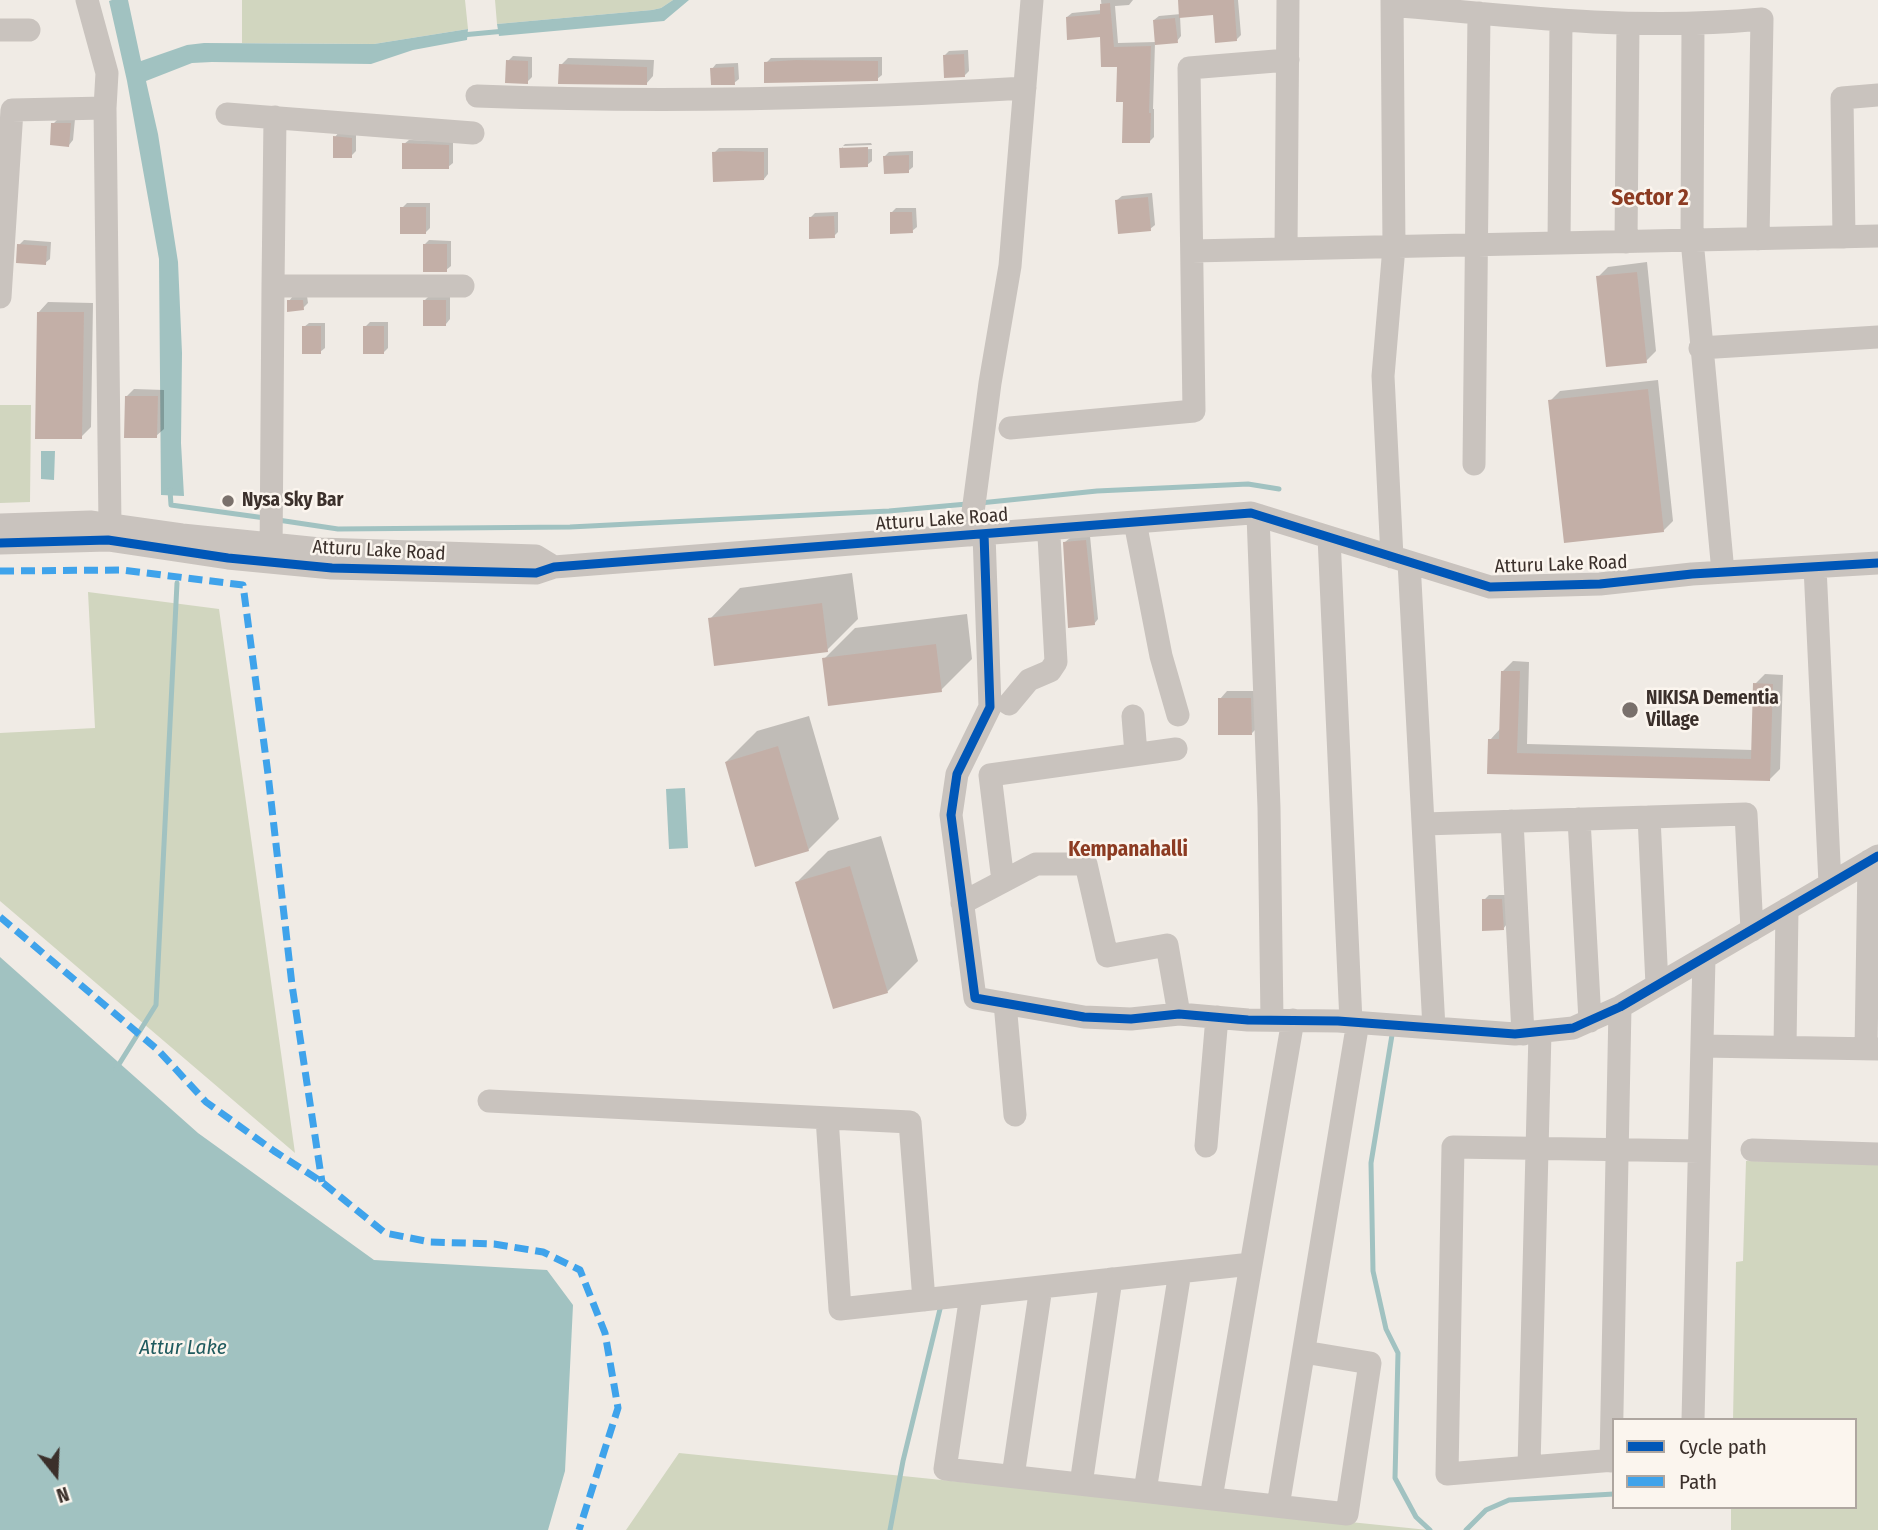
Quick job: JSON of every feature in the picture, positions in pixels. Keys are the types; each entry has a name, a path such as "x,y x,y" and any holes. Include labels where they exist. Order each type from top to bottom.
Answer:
{"street":[{"path":"87,0 107,74 104,108 110,525"},
{"path":"1032,0 1010,266 990,383 977,535 987,561 990,707 957,774 951,815 975,998 1084,1017 1132,1019 1179,1014 1531,1033 1573,1028 1620,1007 1874,859"},
{"path":"1286,249 1288,0"},
{"path":"1434,1028 1424,824 1383,376 1394,247 1392,3 1491,10 1561,22 1693,25 1762,19 1758,239"},
{"path":"1474,464 1476,245 1491,10"},
{"path":"1559,243 1561,22"},
{"path":"1626,242 1628,23"},
{"path":"1693,25 1692,240 1723,572"},
{"path":"0,30 29,30"},
{"path":"1010,428 1194,411 1189,68 1288,60"},
{"path":"477,96 674,100 898,96 1025,88"},
{"path":"1844,237 1842,98 1878,95"},
{"path":"0,297 6,110 104,108"},
{"path":"227,114 473,133"},
{"path":"271,553 275,117"},
{"path":"1192,251 1878,236"},
{"path":"273,286 463,286"},
{"path":"1700,348 1878,337"},
{"name":"Atturu Lake Road","path":"0,543 108,541 271,553 320,549 536,556 554,568 1251,513 1490,587 1600,584 1723,572 1878,564"},
{"path":"1211,1499 1251,1264 1282,1020 1269,808 1258,515"},
{"name":"Atturu Lake Road","path":"0,525 90,522 271,553"},
{"path":"1135,522 1161,656 1178,715"},
{"path":"1009,704 1029,680 1050,671 1056,662 1049,536"},
{"path":"1278,1506 1354,1022 1329,537"},
{"path":"1815,567 1830,884"},
{"path":"1133,716 1136,754"},
{"path":"957,774 990,775 1176,749"},
{"path":"990,775 1003,881"},
{"path":"1424,824 1746,814 1752,930"},
{"path":"1649,817 1657,985"},
{"path":"1579,819 1590,1021"},
{"path":"1512,821 1531,1033 1537,1149 1529,1467"},
{"path":"1702,1046 1872,1049 1874,859"},
{"path":"962,903 1036,864 1086,864 1107,956 1167,945 1179,1014"},
{"path":"1785,1047 1787,909"},
{"path":"1693,1418 1704,958"},
{"path":"1005,1003 1015,1115"},
{"path":"1613,1418 1620,1007"},
{"path":"1206,1146 1217,1017"},
{"path":"489,1101 910,1122 924,1300"},
{"path":"827,1118 840,1309 1251,1264"},
{"path":"1612,1461 1447,1474 1454,1147 1699,1151"},
{"path":"1752,1150 1878,1154"},
{"path":"1144,1491 1180,1272"},
{"path":"1081,1484 1111,1279"},
{"path":"1013,1476 1041,1287"},
{"path":"971,1295 945,1469 1347,1514 1370,1363 1304,1352"}],"green space":[{"path":"242,0 465,0 468,29 374,44 242,43"},
{"path":"495,0 673,0 652,10 497,24"},
{"path":"0,405 31,405 30,502 0,503"},
{"path":"88,592 219,609 295,1153 0,901 0,733 95,728"},
{"path":"1746,1161 1878,1163 1878,1530 1731,1530 1731,1509 1857,1509 1857,1418 1733,1418 1736,1262 1743,1261"},
{"path":"679,1453 1428,1530 626,1530"}],"water":[{"path":"128,0 141,61 187,45 204,43 374,44 468,29 467,40 413,50 371,64 192,63 146,81 158,134 178,262 184,496 161,495 159,259 127,81 109,1"},
{"path":"673,0 689,0 664,21 499,36 497,24 652,10"},
{"path":"41,451 55,451 54,480 41,479"},
{"path":"685,788 688,848 669,849 666,789"},
{"name":"Attur Lake","path":"0,957 198,1133 374,1260 547,1270 573,1305 565,1471 548,1530 0,1530"}],"building":[{"path":"1178,0 1234,0 1237,41 1215,43 1213,15 1179,18"},
{"path":"1110,3 1114,47 1151,46 1150,143 1122,143 1123,102 1116,102 1117,67 1101,67 1100,37 1067,40 1066,17 1100,14 1100,4"},
{"path":"1175,18 1178,43 1155,45 1153,20"},
{"path":"964,54 965,77 944,78 943,55"},
{"path":"506,60 528,61 528,84 505,83"},
{"path":"878,61 878,81 764,83 764,62"},
{"path":"559,64 647,67 647,85 558,84"},
{"path":"734,67 735,85 711,85 710,68"},
{"path":"51,123 71,123 69,147 50,145"},
{"path":"333,136 352,138 352,158 333,158"},
{"path":"402,143 449,145 449,169 402,169"},
{"path":"868,147 868,167 840,168 839,148"},
{"path":"712,152 764,152 764,180 713,182"},
{"path":"909,155 909,173 884,174 883,156"},
{"path":"1148,197 1151,231 1118,234 1115,200"},
{"path":"400,207 426,207 426,234 400,234"},
{"path":"890,212 912,212 913,233 890,234"},
{"path":"834,216 835,238 809,239 809,217"},
{"path":"17,244 47,246 46,265 16,263"},
{"path":"423,244 447,244 447,272 423,272"},
{"path":"1637,272 1647,363 1606,367 1596,276"},
{"path":"287,300 303,300 304,310 287,312"},
{"path":"423,300 446,300 446,326 423,326"},
{"path":"37,312 84,312 82,439 35,439"},
{"path":"302,326 321,326 321,354 302,354"},
{"path":"363,326 384,326 384,354 363,354"},
{"path":"1648,389 1664,532 1564,543 1548,400"},
{"path":"125,396 158,396 157,438 124,438"},
{"path":"1086,540 1095,625 1068,628 1063,542"},
{"path":"822,603 828,652 714,666 708,618"},
{"path":"936,644 942,692 828,706 822,658"},
{"path":"1501,671 1520,671 1517,753 1751,759 1753,683 1773,684 1770,781 1487,774 1488,739 1499,739"},
{"path":"1218,698 1251,698 1252,735 1218,735"},
{"path":"778,746 809,851 755,867 725,762"},
{"path":"850,866 888,993 833,1009 795,882"},
{"path":"1482,899 1502,899 1504,930 1482,931"}],"waterway":[{"path":"462,35 505,31"},
{"path":"980,503 1097,491 1248,484 1279,489"},
{"path":"170,490 171,505 265,518"},
{"path":"278,520 338,529 570,527 889,511 967,504"},
{"path":"116,1069 156,1005 177,583"},
{"path":"1392,1035 1371,1163 1373,1271 1386,1329 1398,1353 1395,1478 1416,1517 1430,1530"},
{"path":"890,1530 903,1461 940,1309"},
{"path":"1466,1530 1486,1510 1509,1500 1612,1494"}],"marked path":[{"path":"0,571 122,570 243,585 292,985 322,1182"},
{"path":"0,917 158,1050 206,1102 322,1182 385,1233 430,1242 494,1244 543,1252 580,1270 605,1333 618,1408 579,1530"}],"cycle path":[{"path":"0,543 108,540 228,558 332,568 536,573 554,567 1251,513 1490,587 1600,584 1692,574 1878,563"},
{"path":"984,534 990,707 957,774 951,815 975,998 1084,1017 1131,1019 1179,1014 1248,1020 1338,1021 1515,1034 1573,1028 1620,1007 1878,856"}],"place":[{"name":"Nysa Sky Bar","path":"228,501"},
{"name":"NIKISA Dementia Village","path":"1630,710"}],"district":[{"name":"Sector 2","path":"1650,199"},
{"name":"Kempanahalli","path":"1128,850"}]}
